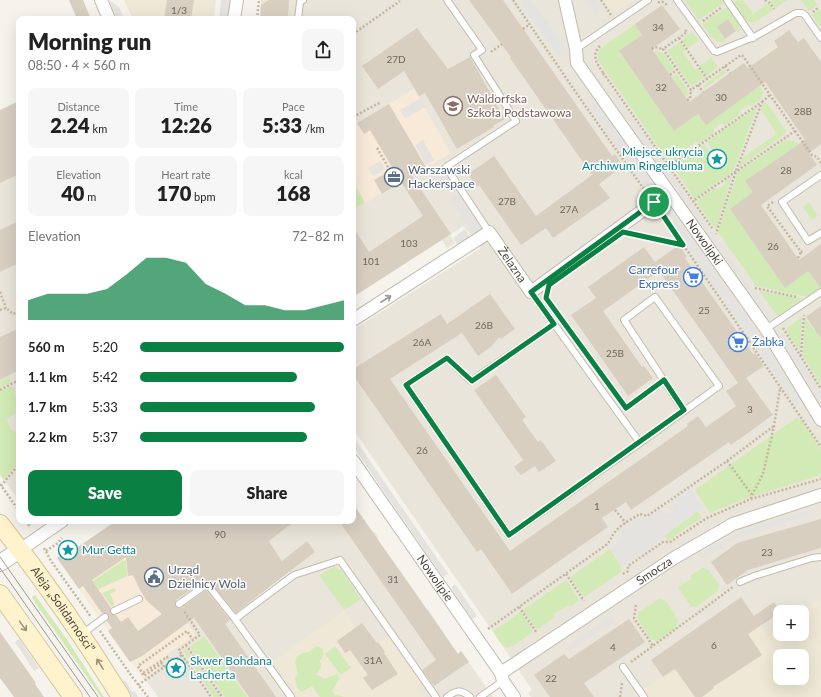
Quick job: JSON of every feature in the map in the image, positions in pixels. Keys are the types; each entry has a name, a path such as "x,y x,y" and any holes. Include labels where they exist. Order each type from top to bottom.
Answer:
{"main road":[{"name":"Aleja „Solidarności”","path":"0,524 81,635 121,697"},
{"path":"0,594 72,697"}],"street":[{"path":"101,0 108,16"},
{"path":"234,16 237,0"},
{"name":"Nowolipki","path":"565,0 576,49 577,63 766,329 821,420"},
{"name":"Żelazna","path":"489,232 531,292 668,192"},
{"path":"356,318 489,232"},
{"name":"Nowolipie","path":"356,465 502,677 514,697"},
{"name":"Smocza","path":"502,677 674,558 733,524 821,495"},
{"path":"0,563 58,524"}],"lane":[{"path":"298,16 300,2 303,0"},
{"path":"447,0 482,50 474,55 516,121 446,166 489,232"},
{"path":"576,49 648,0"},
{"path":"677,0 714,51 717,52 753,38 793,14 799,13 805,15 821,38"},
{"path":"728,1 753,38"},
{"path":"821,174 782,202 808,241 821,232"},
{"path":"531,292 640,443"},
{"path":"766,329 821,292"},
{"path":"554,324 472,381 447,358 406,385 509,535 719,386 655,297 624,320 684,410"},
{"path":"740,582 754,576 812,558 821,557"},
{"path":"235,619 294,575 340,560 436,697"},
{"path":"179,604 207,584 235,619 291,697"},
{"path":"114,611 139,598"},
{"path":"81,635 105,617"},
{"path":"623,666 644,697"},
{"path":"480,697 502,677"},
{"path":"447,697 453,692 459,690 464,691 470,697"}],"path":[{"path":"257,16 259,1 263,0"},
{"path":"356,32 400,0"},
{"path":"513,0 577,94 654,202 821,447"},
{"path":"601,0 611,16"},
{"path":"765,0 770,2 774,9"},
{"path":"701,22 728,1"},
{"path":"653,6 659,2 662,2 666,3 670,9"},
{"path":"814,12 819,7"},
{"path":"523,29 530,24"},
{"path":"663,49 687,32 682,26"},
{"path":"679,38 707,79"},
{"path":"604,44 597,50 595,58 604,74"},
{"path":"652,49 655,47 663,49 691,90 690,99 687,100"},
{"path":"691,90 725,66 743,56 812,155 817,157 821,163"},
{"path":"725,66 730,73"},
{"path":"670,75 677,70"},
{"path":"698,85 703,92"},
{"path":"577,94 582,90"},
{"path":"669,166 770,95"},
{"path":"356,114 381,102"},
{"path":"716,234 736,171 762,102"},
{"path":"693,201 795,131"},
{"path":"377,148 391,172"},
{"path":"780,233 784,230"},
{"path":"630,233 683,245"},
{"path":"798,258 800,252"},
{"path":"754,288 799,297"},
{"path":"0,292 6,308 13,314 16,313"},
{"path":"0,310 6,308"},
{"path":"801,357 804,312"},
{"path":"621,402 626,408 664,380"},
{"path":"0,390 16,381"},
{"path":"727,461 752,497 763,474 774,426 780,387"},
{"path":"488,629 610,542 614,532 626,523 640,514 647,516 727,461 774,426"},
{"path":"16,468 1,485 16,507"},
{"path":"615,510 626,523"},
{"path":"566,574 584,601"},
{"path":"636,658 740,582"},
{"path":"179,604 200,635 179,650 211,697"},
{"path":"636,605 634,618 653,646"},
{"path":"519,607 537,633"},
{"path":"164,667 162,663 144,676 138,666 186,631 193,640"},
{"path":"186,645 222,697"},
{"path":"138,685 182,654"},
{"path":"143,673 166,657 170,663"}],"shaded area":[{"path":"109,0 119,7 123,16 116,16"},
{"path":"124,0 216,0 214,16 132,16"},
{"path":"221,0 230,0 228,16 219,16"},
{"path":"261,0 821,0 821,697 531,697 528,693 532,690 356,433 356,328 481,248 463,226 450,235 455,243 447,248 442,240 356,295 356,16 260,16"},
{"path":"524,0 532,0 568,52 560,58 520,3"},
{"path":"586,0 597,0 602,7 596,14"},
{"path":"604,0 634,0 614,14"},
{"path":"414,89 451,153 365,203 356,186 356,123"},
{"path":"616,96 772,316 768,319 613,99"},
{"path":"421,98 426,107 405,118 400,110"},
{"path":"596,102 650,178 646,187 591,110"},
{"path":"16,117 16,497 0,474 0,125"},
{"path":"423,140 434,160 426,165 415,145"},
{"path":"381,161 385,169 373,176 368,168"},
{"path":"438,164 452,186 443,193 428,170"},
{"path":"458,194 483,230 474,236 450,199"},
{"path":"669,206 760,336 799,397 796,408 752,341 666,217"},
{"path":"465,229 470,237 458,245 453,238"},
{"path":"784,334 821,392 821,402 780,337"},
{"path":"356,440 448,574 443,577 356,450"},
{"path":"690,488 703,507 664,536 665,537 622,567 611,548 619,542 623,528 635,518 647,518 661,508 667,516 675,510 670,502"},
{"path":"356,508 373,532 375,532 379,539 378,540 428,609 458,654 461,651 493,697 158,697 144,678 159,667 158,665 163,657 195,635 173,602 207,574 214,583 211,586 227,606 230,603 238,613 290,572 262,530 270,524 356,524"},
{"path":"808,510 810,515 740,537 701,559 699,555 742,531"},
{"path":"112,524 193,524 173,602 195,635 163,657 165,660 158,665 160,667 143,679 57,558 74,546 76,548"},
{"path":"455,584 477,616 472,619 451,588"},
{"path":"741,597 768,636 773,632 773,641 809,641 809,606 819,599 821,602 821,697 648,697 643,690 662,676 651,660"},
{"path":"344,611 355,627 361,623 377,643 388,635 422,683 417,686 425,697 298,697 273,661"},
{"path":"611,616 615,622 604,630 603,628 570,650 567,646"},
{"path":"19,639 39,668 34,671 15,642"},
{"path":"120,680 126,681 132,692 135,691 138,697 129,697"}],"green space":[{"path":"685,0 722,0 724,3 699,20"},
{"path":"738,0 743,0 753,14 769,3 773,10 759,20 750,22 743,17 733,3"},
{"path":"772,0 787,0 775,8 771,2"},
{"path":"801,0 814,0 818,5 809,11"},
{"path":"727,7 738,22 740,31 739,34 728,19 717,27 726,42 722,42 715,40 702,24"},
{"path":"821,9 821,28 812,15"},
{"path":"635,24 642,35 619,52 674,131 698,114 706,124 760,86 763,92 762,98 751,106 748,105 740,111 740,114 725,125 721,123 714,129 714,133 699,143 696,142 689,147 688,151 670,164 598,60 600,49"},
{"path":"692,32 699,40 688,48 682,40"},
{"path":"680,42 685,51 683,52 695,70 698,69 704,78 691,86 667,51"},
{"path":"654,52 663,53 674,69 669,73"},
{"path":"711,58 718,67 706,76 699,66"},
{"path":"724,70 726,73 705,88 703,85"},
{"path":"677,74 687,89 688,95 685,97 672,77"},
{"path":"764,103 767,103 786,131 784,135 739,167 744,155 745,156 777,134 761,110"},
{"path":"758,106 733,171 694,198 673,166 704,144 713,157 711,158 716,164 721,160 707,142"},
{"path":"786,140 794,141 799,144 753,192 730,209 785,287 808,271 816,282 821,279 821,288 808,297 756,286 718,232 738,172"},
{"path":"732,176 716,230 696,201 715,188 718,189 726,184 725,181"},
{"path":"356,186 365,203 356,208"},
{"path":"809,202 818,216 812,220 803,207"},
{"path":"759,291 805,299 778,317"},
{"path":"802,317 800,351 787,332 788,327"},
{"path":"805,318 814,330 816,329 821,336 821,385 803,356"},
{"path":"10,376 10,383 0,388 0,382"},
{"path":"12,386 16,396 16,413 8,418 7,421 12,431 16,432 16,465 4,480 0,475 0,391"},
{"path":"796,418 802,420 821,450 821,475 750,497 710,513 695,490"},
{"path":"698,511 701,518 668,540 664,536"},
{"path":"610,549 621,566 621,572 584,597 570,577"},
{"path":"124,560 126,562 127,576 99,589 93,581"},
{"path":"334,567 342,571 361,599 344,610 319,575"},
{"path":"702,568 708,569 719,585 718,591 696,607 691,607 678,587 691,579 690,576"},
{"path":"566,580 578,598 578,601 570,607 568,605 554,614 555,617 538,629 536,628 523,610"},
{"path":"114,588 116,591 110,594 114,603 113,608 102,593"},
{"path":"35,595 68,641 104,697 101,697 36,604 32,597"},
{"path":"659,599 665,600 678,620 676,628 657,641 650,639 637,618 639,612"},
{"path":"521,612 533,632 515,645 505,647 493,631"},
{"path":"204,636 247,697 225,697 190,647"},
{"path":"316,646 322,648 324,654 320,661 321,667 316,674 324,679 337,674 339,679 332,691 336,695 344,697 320,697 312,686 302,692 297,688 295,679 298,673 295,662 297,656 309,652"},
{"path":"335,646 351,668 341,675 325,654"},
{"path":"186,649 220,697 214,697 183,651"}],"building":[{"path":"69,0 83,0 90,16 76,16"},
{"path":"167,0 194,0 191,16 164,16"},
{"path":"269,0 289,0 288,16 260,16 261,5"},
{"path":"469,0 503,0 612,156 615,154 623,166 599,184 610,198 553,238 546,228 521,245 479,185 477,187 468,174 494,156 536,216 592,175 510,58 511,57"},
{"path":"662,5 680,29 652,49 689,102 744,63 748,68 778,47 774,41 789,30 798,42 804,38 821,62 821,144 809,153 817,165 761,205 799,260 821,244 821,288 808,271 785,288 730,209 753,192 745,181 805,140 765,82 706,125 698,114 674,131 619,51 642,35 635,24"},
{"path":"728,19 736,31 725,39 717,27"},
{"path":"417,28 448,69 470,57 505,119 457,149 425,93 419,96 404,71 378,89 362,66"},
{"path":"16,102 16,175 0,183 0,110"},
{"path":"389,104 426,167 412,176 451,234 356,295 356,232 369,252 423,216 401,182 382,194 374,180 393,169 370,130 364,134 357,123"},
{"path":"16,222 16,264 0,272 0,230"},
{"path":"679,245 687,257 685,258 753,354 755,353 764,366 746,378 773,415 731,445 729,442 631,510 626,502 602,518 608,527 512,594 481,549 477,552 356,379 356,367 441,314 447,324 490,294 515,329 501,339 499,337 492,346 478,356 462,333 390,379 510,551 688,426 687,424 698,416 706,427 736,406 726,391 738,383 659,271 603,311 642,367 644,366 653,378 628,396 571,315 596,298 588,287 644,247 655,262"},
{"path":"821,306 821,338 806,317"},
{"path":"16,329 16,372 0,380 0,337"},
{"path":"496,375 526,417 522,420 538,442 541,440 556,461 539,472 535,466 521,475 514,467 523,460 474,390"},
{"path":"356,508 458,654 461,651 469,662 434,686 422,670 436,660 341,524 356,524"},
{"path":"821,519 821,548 748,570 727,585 711,562 737,543"},
{"path":"112,524 291,524 269,541 282,561 307,541 315,552 236,613 208,580 204,580 176,600 175,604 177,608 181,608 206,590 230,620 225,624 276,697 249,697 194,618 142,656 130,662 108,631 112,628 107,621 109,615 102,613 83,586 79,589 57,558 74,546 75,549","holes":["126,557 128,576 133,575 147,601 162,614 138,631 128,617 121,622 116,615 111,614 111,608 92,580"]},
{"path":"741,597 754,616 774,602 776,605 773,605 773,617 748,634 762,655 713,687 714,688 702,697 695,697 675,669 663,677 651,660"},
{"path":"629,619 645,642 584,683 594,697 550,697 534,675 564,654 569,659"},
{"path":"362,623 377,643 378,642 398,674 372,690 363,678 368,675 350,650 345,653 337,641"},
{"path":"0,632 36,683 35,684 44,697 14,697 0,678"}],"tram line":[{"path":"0,557 98,697"},
{"path":"0,568 90,697"}],"place":[{"name":"Waldorfska Szkoła Podstawowa","path":"453,106"},
{"name":"Miejsce ukrycia Archiwum Ringelbluma","path":"717,159"},
{"name":"Warszawski Hackerspace","path":"394,177"},
{"name":"Carrefour Express","path":"693,277"},
{"name":"Żabka","path":"738,342"},
{"name":"Mur Getta","path":"68,550"},
{"name":"Urząd Dzielnicy Wola","path":"154,577"},
{"name":"Skwer Bohdana Lacherta","path":"176,668"}],"route":[{"path":"654,202 683,245 623,232 549,285 546,298 626,408 664,380 684,410 640,443 509,535 406,385 447,358 472,381 554,324 531,292 654,202"}]}
